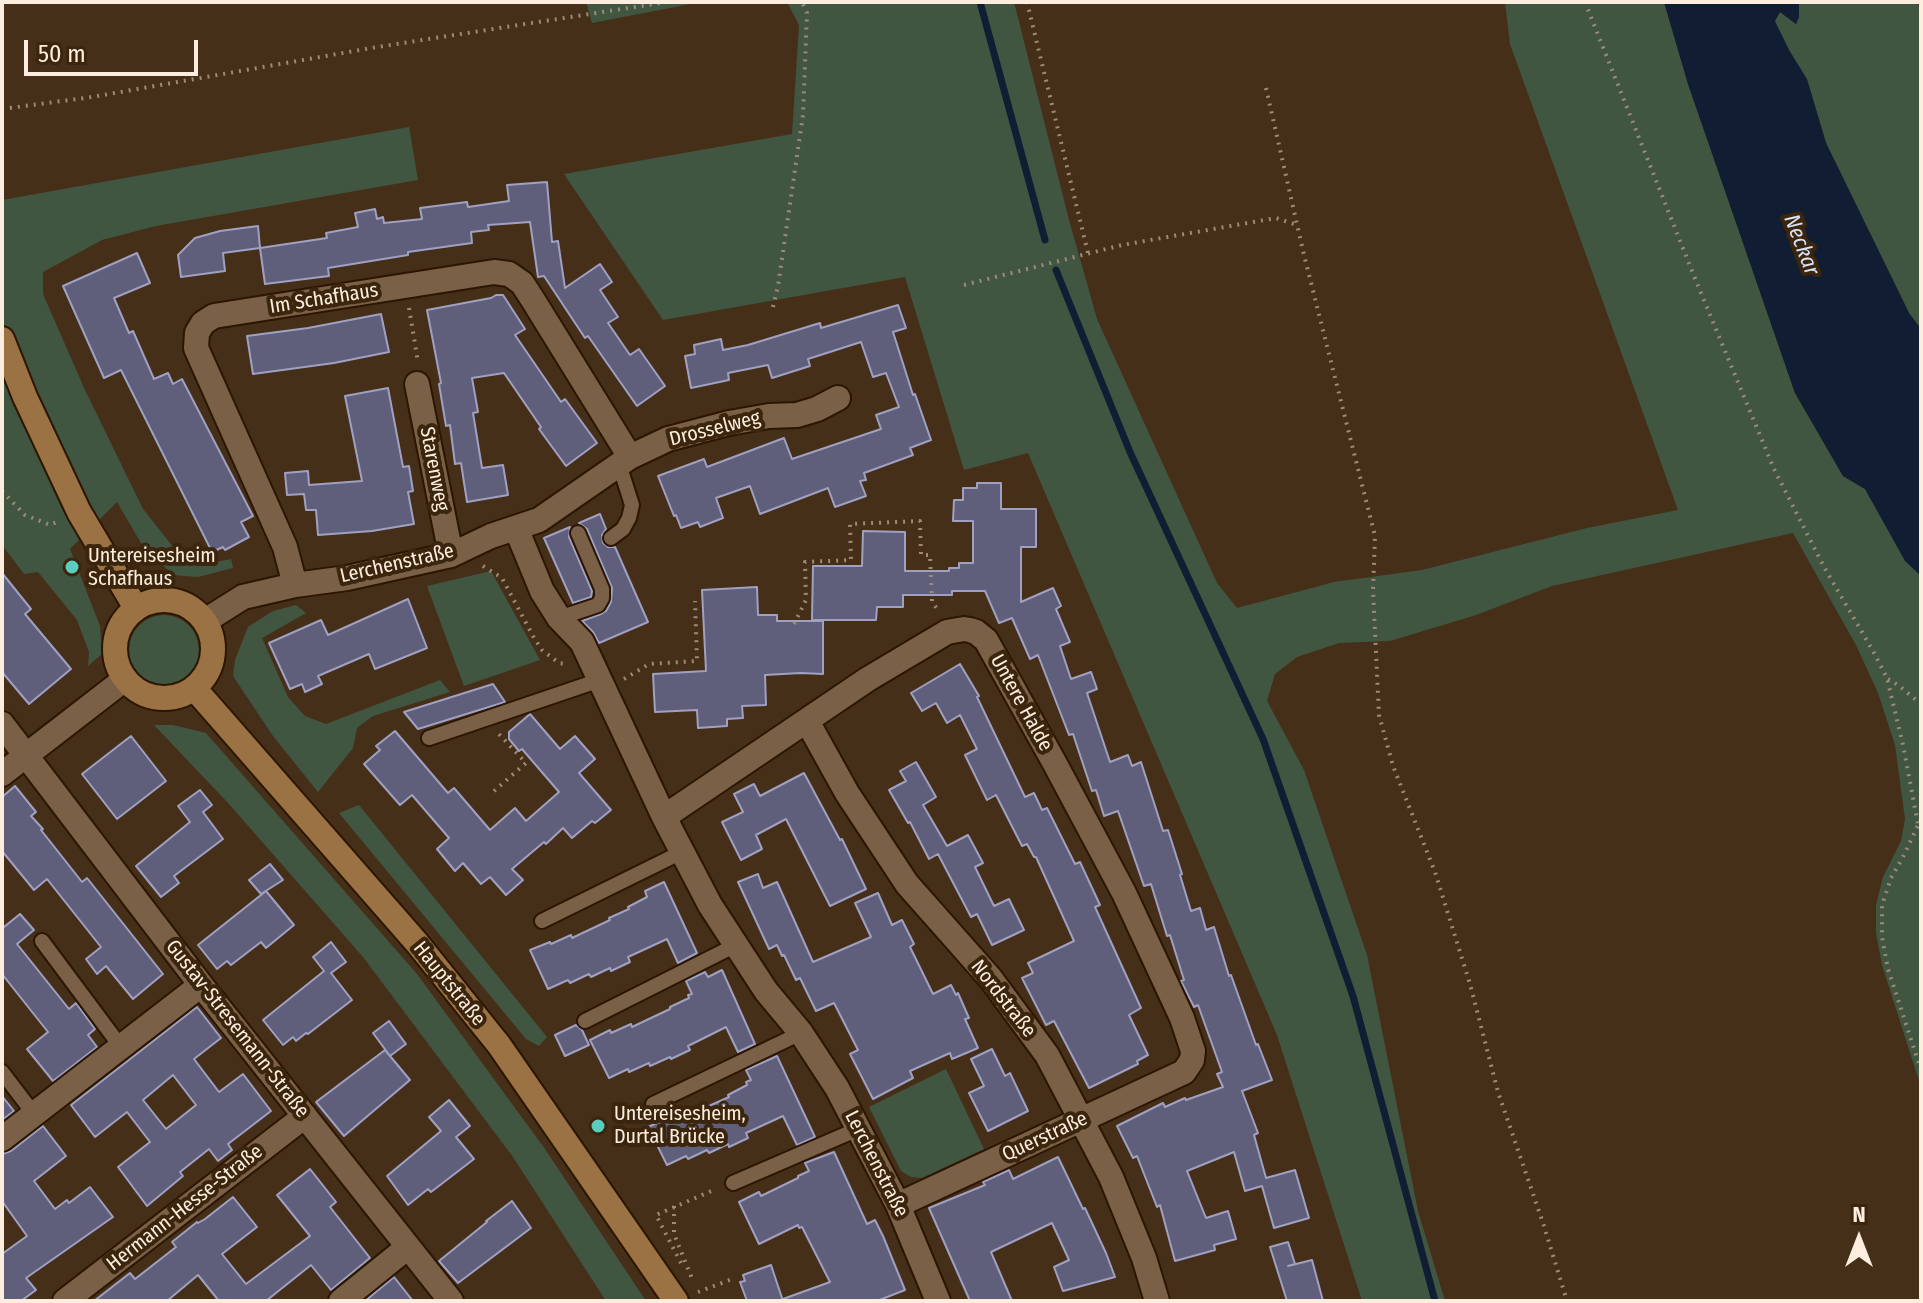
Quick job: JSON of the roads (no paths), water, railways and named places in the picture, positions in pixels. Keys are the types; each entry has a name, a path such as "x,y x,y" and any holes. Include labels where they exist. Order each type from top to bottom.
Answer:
{"main road":[{"path":"2,339 25,397 79,512 136,608"},
{"path":"159,600 175,601 189,607 205,621 212,635 213,655 208,671 194,688 166,699 147,695 125,679 117,665 114,650 116,635 127,616 136,608 159,600"},
{"name":"Hauptstraße","path":"194,688 417,943 499,1045 689,1295"}],"street":[{"name":"Im Schafhaus","path":"295,585 285,547 196,348 197,333 203,323 214,316 494,272 509,274 522,283 624,460"},
{"name":"Starenweg","path":"417,384 451,555"},
{"name":"Drosselweg","path":"516,528 539,520 624,460 668,439 729,423 797,415 838,398"},
{"name":"Lerchenstraße","path":"205,621 243,597 451,555 516,528 542,591 559,618 582,642 664,817 710,905 766,991 801,1033 831,1079 898,1205 938,1301"},
{"name":"Untere Halde","path":"807,721 868,679 947,632 964,629 976,632 986,640 1124,893 1182,1018 1193,1051 1190,1066"},
{"path":"2,774 125,679"},
{"path":"664,817 807,721"},
{"name":"Nordstraße","path":"807,721 847,793 907,884 1000,992 1047,1055 1111,1177 1144,1258 1157,1301"},
{"name":"Gustav-Stresemann-Straße","path":"2,724 201,985 451,1301"},
{"path":"2,1139 201,985"},
{"name":"Querstraße","path":"898,1205 1184,1072 1190,1066"},
{"name":"Hermann-Hesse-Straße","path":"65,1301 305,1116"},
{"path":"341,1301 408,1247"}],"lane":[{"path":"611,538 623,529 632,505 624,460"},
{"path":"559,618 598,605 602,598 602,589 578,533"},
{"path":"429,738 600,679"},
{"path":"542,921 682,852"},
{"path":"42,941 121,1047"},
{"path":"585,1021 736,945"},
{"path":"653,1104 801,1033"},
{"path":"2,1072 34,1114"},
{"path":"733,1183 858,1129"}],"water":[{"name":"Neckar","path":"1664,2 1799,2 1796,24 1780,12 1775,21 1807,79 1826,143 1909,313 1921,329 1921,576 1905,561 1865,489 1843,476 1795,393 1688,84"}],"waterway":[{"path":"980,2 1045,240"},
{"path":"1056,270 1130,452 1263,739 1353,996 1435,1301"}],"place":[{"name":"Untereisesheim Schafhaus","path":"72,567"},
{"name":"Untereisesheim, Durtal Brücke","path":"598,1126"}]}
